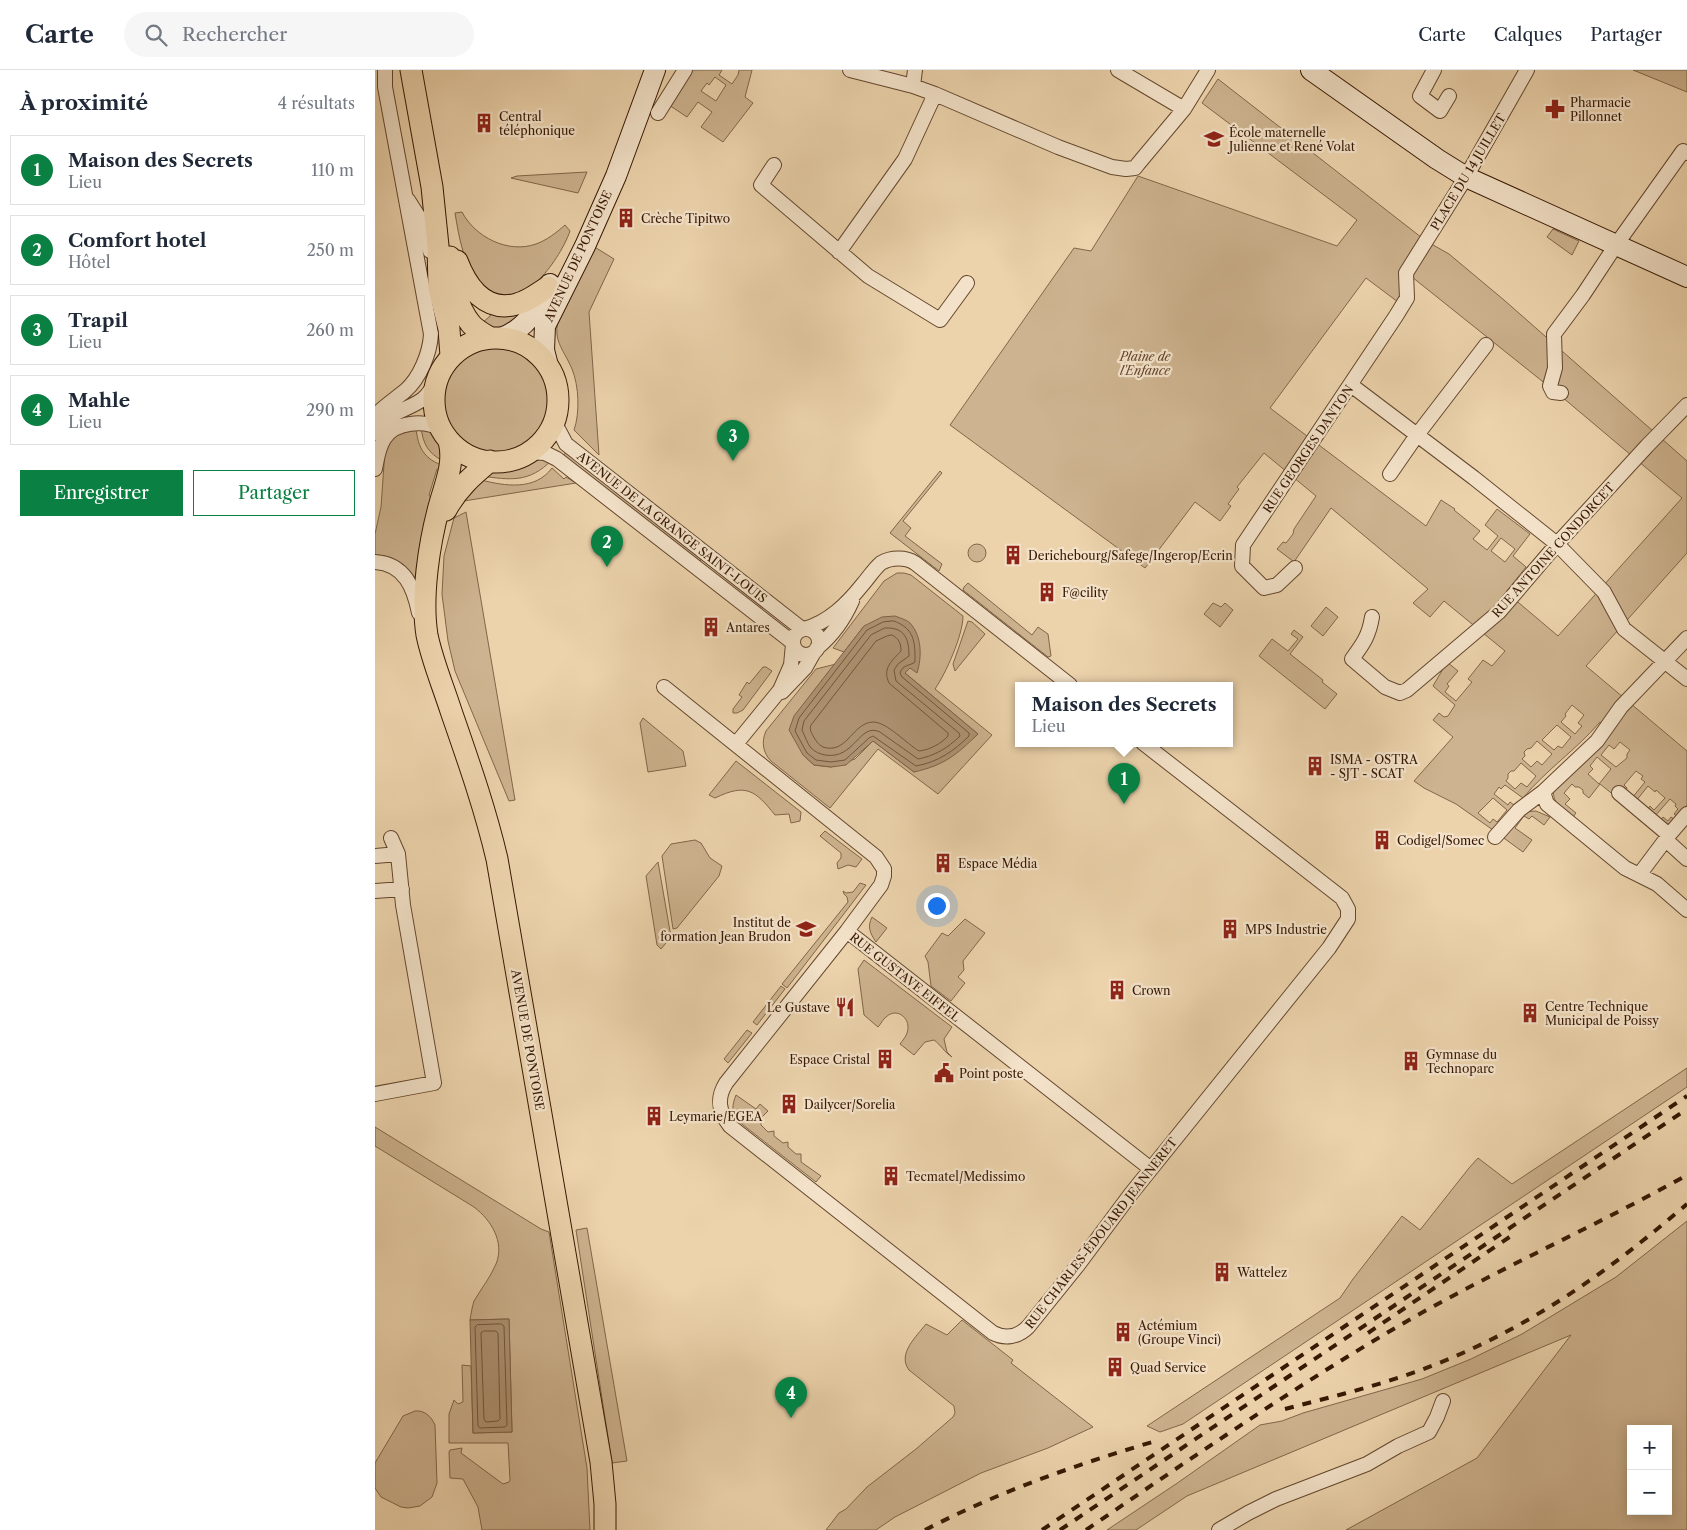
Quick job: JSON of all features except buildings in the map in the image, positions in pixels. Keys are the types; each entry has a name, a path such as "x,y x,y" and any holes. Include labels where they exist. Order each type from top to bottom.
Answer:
{"main road":[{"path":"411,70 432,187 441,299 449,330 451,356"},
{"path":"432,187 447,239 466,282 477,294 494,304 505,306 529,299 548,287"},
{"path":"447,239 452,280 465,316 473,326 495,338 519,342 535,352 548,366 553,376 557,393 555,416 545,437 528,452 506,460 490,461 468,455 445,435 438,422 434,405 437,380 451,356 473,342 495,338"},
{"name":"AVENUE DE PONTOISE","path":"445,435 452,456 439,508 430,557 426,595 427,635 487,817 497,859 601,1462 605,1504 605,1530"},
{"name":"AVENUE DE PONTOISE","path":"430,557 441,522 451,499 463,484 490,461"}],"street":[{"path":"375,416 388,402 407,390 427,355 430,339 426,304 385,87 385,70"},
{"path":"621,155 642,70"},
{"name":"AVENUE DE PONTOISE","path":"495,338 515,332 537,308 578,230 621,155 655,70"},
{"path":"658,113 685,70"},
{"path":"850,70 913,86 1058,147 1111,167 1131,169 1138,164 1184,109 1208,70"},
{"path":"913,86 915,70"},
{"path":"1311,70 1430,154 1466,177 1687,277"},
{"path":"1434,70 1420,96 1440,111 1449,96"},
{"name":"PLACE DU 14 JUILLET","path":"1406,273 1466,177 1527,70"},
{"path":"1124,74 1184,109"},
{"path":"839,252 905,159 935,94"},
{"path":"1561,393 1553,392 1550,386 1555,368 1554,334 1583,296 1616,245 1683,151 1687,153"},
{"name":"AVENUE DE PONTOISE","path":"548,366 543,338 545,326 585,246 616,176 621,155"},
{"path":"774,165 761,185 868,276 940,320 967,283"},
{"path":"405,196 411,202 422,222 439,279"},
{"name":"RUE GEORGES DANTON","path":"1295,568 1277,585 1264,588 1242,566 1243,545 1407,298 1406,273"},
{"path":"1390,474 1417,435 1486,345"},
{"path":"375,433 377,427 385,419 427,396 437,380"},
{"path":"1351,385 1557,544 1604,592 1624,629 1687,678"},
{"name":"RUE ANTOINE CONDORCET","path":"1372,617 1370,632 1352,659 1385,686 1400,693 1407,690 1499,612 1557,544 1652,440 1687,406"},
{"name":"AVENUE DE LA GRANGE SAINT-LOUIS","path":"555,416 557,427 566,444 803,629"},
{"path":"375,469 379,449 385,436 398,428 409,424 425,423 445,435"},
{"name":"AVENUE DE LA GRANGE SAINT-LOUIS","path":"528,452 545,454 557,459 792,643"},
{"path":"736,744 780,690 792,661 792,643 795,634 803,629 823,623 856,593 881,564 894,559 911,560 1066,682"},
{"path":"375,562 395,567 409,581 416,599 421,624 427,635"},
{"path":"772,701 805,668 816,650 829,637 844,617 856,593"},
{"path":"792,643 800,654 807,655 816,650 819,640 816,634 809,629 803,629"},
{"path":"1495,838 1519,810 1543,792 1597,741 1621,707 1687,638"},
{"name":"RUE GUSTAVE EIFFEL","path":"664,687 876,857 881,863 885,872 883,881 847,931 1151,1169"},
{"name":"RUE CHARLES-ÉDOUARD JEANNERET","path":"847,931 726,1083 719,1097 719,1104 724,1119 730,1126 993,1333 1007,1337 1018,1335 1028,1327 1053,1296 1151,1169 1329,948 1348,919 1348,909 1342,898 1148,747"},
{"path":"1543,792 1547,804 1625,868 1657,884 1687,910"},
{"path":"1619,793 1667,837 1687,859"},
{"path":"1639,875 1687,814"},
{"path":"375,1094 434,1083 403,905 398,854 391,838"},
{"path":"375,856 398,854"},
{"path":"375,892 401,889"},
{"path":"1219,1530 1248,1512 1276,1499 1367,1464 1398,1446 1429,1432 1443,1401"}],"green space":[{"path":"692,70 722,70 719,75 732,84 739,70 752,70 745,97 753,103 723,142 701,127 712,112 698,102 687,117 669,105","holes":["715,77 726,85 716,101 701,91"]},
{"path":"1633,70 1687,70 1687,92"},
{"name":"Plaine de l'Enfance","path":"1218,79 1426,241 1449,254 1687,461 1687,553 1586,666 1687,751 1687,805 1666,831 1600,784 1589,798 1583,793 1583,790 1572,784 1564,793 1570,799 1565,804 1576,813 1573,817 1561,808 1554,798 1554,788 1610,730 1600,722 1541,778 1523,798 1505,785 1501,789 1499,787 1494,794 1508,805 1510,802 1514,805 1493,830 1456,804 1414,781 1453,737 1433,720 1439,713 1444,717 1448,716 1455,705 1433,686 1447,662 1458,671 1447,684 1449,686 1445,692 1456,701 1472,682 1468,679 1483,660 1492,666 1505,651 1444,601 1430,617 1413,603 1428,589 1331,508 1294,562 1277,549 1283,542 1286,543 1293,534 1294,529 1316,496 1264,453 1237,487 1239,489 1228,504 1231,506 1220,521 1195,502 1145,568 950,425 1074,248 1091,251 1138,176 1337,246 1357,220 1202,103","holes":["1407,273 1562,397 1682,498 1558,636 1506,592 1526,567 1513,556 1530,534 1497,509 1485,525 1498,536 1487,550 1473,539 1480,531 1455,509 1441,500 1426,526 1270,408 1366,278 1402,305","1501,538 1515,549 1505,562 1491,551","1572,705 1584,715 1578,723 1582,726 1575,734 1561,722 1566,716 1565,714","1557,725 1571,737 1562,748 1558,746 1554,750 1542,740","1537,741 1552,754 1542,765 1537,761 1531,767 1522,759 1527,749 1531,748","1620,742 1630,750 1627,758 1616,767 1601,755 1609,745 1614,749","1597,757 1611,769 1599,784 1588,774 1593,769 1590,766","1521,763 1536,776 1527,787 1521,783 1515,789 1506,781 1508,774 1514,771","1636,771 1643,776 1641,779 1645,782 1632,798 1625,792 1627,788 1624,785","1648,786 1665,798 1654,810 1650,806 1647,810 1636,801","1493,798 1507,810 1497,822 1493,819 1490,823 1478,813","1670,799 1676,804 1675,806 1678,809 1674,814 1677,816 1674,819 1671,817 1668,821 1663,817 1660,821 1655,816"]},
{"path":"587,172 578,193 511,178 517,176"},
{"path":"462,212 475,229 484,236 493,241 514,247 536,244 551,236 565,225 570,231 550,267 540,279 528,289 516,295 503,296 491,291 478,282 465,258 455,213"},
{"path":"1553,229 1579,241 1572,255 1547,237"},
{"path":"593,246 614,259 589,312 599,455 574,430 578,408 576,383 557,335 558,322"},
{"path":"526,307 515,327 492,330 480,325 490,316 493,309"},
{"path":"496,345 517,349 534,361 546,378 550,399 546,420 534,437 517,449 496,453 475,449 458,437 446,420 442,399 446,378 458,361 475,349"},
{"path":"421,427 436,436 443,461 427,447"},
{"path":"416,428 418,441 423,452 431,460 444,466 443,470 437,469 429,495 436,505 416,580 404,565 393,559 375,555 375,534 381,507 385,450 390,441 397,435"},
{"path":"568,450 703,557 698,564 563,456"},
{"path":"533,459 552,460 535,473 519,478 481,476 495,469 518,465"},
{"path":"552,468 564,479 566,477 576,483 464,501 481,480 519,485 537,480"},
{"path":"940,471 942,473 903,521 911,528 905,536 942,564 939,571 890,533"},
{"path":"466,512 515,800 509,801 455,671 448,641 442,594 444,556 454,518"},
{"path":"973,544 981,544 986,549 984,560 973,562 968,557 968,549"},
{"path":"897,573 911,575 963,616 953,654 935,689 992,735 938,794 878,749 830,808 771,761 764,747 766,731 816,669 836,664 826,675 803,755 814,765 831,767 855,759 873,741 914,772 978,734 905,673 910,668 864,626 844,652 833,648 884,581"},
{"path":"968,583 1032,635 1038,627 1048,634 1051,656 1048,657 963,590"},
{"path":"1213,603 1221,607 1225,603 1233,610 1220,627 1204,614"},
{"path":"1326,607 1338,617 1323,636 1311,626"},
{"path":"968,621 972,622 985,634 955,671 953,664"},
{"path":"1294,630 1303,637 1290,654 1323,680 1322,682 1337,694 1325,709 1259,656 1272,639 1288,651 1298,639 1291,634"},
{"path":"763,667 772,671 743,710 733,713 733,709 742,697 739,695 747,682 749,684"},
{"path":"643,718 683,751 686,766 648,772 640,723"},
{"path":"736,761 801,812 800,821 791,823 789,814 775,815 762,800 749,791 735,791 715,798 709,795"},
{"path":"1536,811 1550,817 1544,825 1532,816 1529,819 1524,816 1515,828 1532,840 1523,852 1501,836 1521,812"},
{"path":"825,831 862,859 856,867 848,865 838,869 837,863 841,858 841,853 820,836"},
{"path":"695,840 701,843 710,858 722,866 719,876 677,928 673,929 662,856 671,844"},
{"path":"658,862 671,937 661,949 657,945 646,876"},
{"path":"860,883 866,885 787,988 782,984 848,902 843,891 846,893 853,892"},
{"path":"872,917 887,928 876,942 870,930"},
{"path":"965,919 985,933 963,961 964,970 958,977 965,983 951,1001 931,986 928,962 925,956 942,933 948,936"},
{"path":"864,960 952,1027 944,1039 947,1052 952,1057 934,1040 925,1042 914,1055 900,1044 906,1036 908,1023 899,1014 891,1014 878,1027 864,1015 858,969"},
{"path":"781,986 785,989 757,1025 753,1022"},
{"path":"747,1030 752,1033 728,1063 724,1059"},
{"path":"1687,1068 1687,1087 1183,1424 1160,1432 1147,1426 1340,1298 1402,1216 1420,1230 1478,1158 1512,1184"},
{"path":"736,1095 756,1109 760,1104 768,1111 761,1118 761,1125 768,1132 774,1131 774,1136 783,1143 788,1142 788,1147 796,1154 801,1154 801,1162 821,1176 816,1182 738,1121 733,1109"},
{"path":"375,1127 541,1229 549,1232 587,1468 590,1530 482,1530 478,1507 463,1479 450,1478 449,1452 450,1450 462,1448 461,1453 503,1484 510,1480 508,1443 449,1443 449,1414 454,1400 458,1404 463,1402 462,1365 471,1366 473,1433 512,1432 509,1319 470,1320 474,1301 496,1264 499,1248 491,1225 474,1207 375,1146"},
{"path":"1687,1221 1687,1530 1346,1530 1477,1458 1571,1335 1187,1496 1136,1530 1107,1530 1260,1425 1282,1421 1303,1413 1422,1379 1471,1359 1522,1334 1616,1277"},
{"path":"587,1228 627,1461 612,1463 576,1230"},
{"path":"962,1320 1013,1360 1011,1363 1093,1427 1048,1448 981,1473 895,1517 876,1530 826,1530 839,1513 846,1509 867,1487 953,1417 955,1413 954,1406 909,1370 905,1358 909,1346 926,1324 947,1335"},
{"path":"415,1411 427,1414 435,1425 437,1483 432,1497 420,1506 408,1508 401,1507 381,1497 375,1488 375,1463 403,1416"}],"water":[{"path":"895,616 910,623 919,640 920,660 917,673 910,668 905,673 978,734 949,758 934,766 914,772 873,741 846,765 831,767 814,765 803,755 789,730 794,716 864,626 882,617"},
{"path":"509,1319 512,1432 473,1433 470,1320"}],"railway":[{"path":"1042,1530 1687,1096"},
{"path":"1060,1530 1687,1109"},
{"path":"1086,1530 1246,1422 1368,1344 1443,1301 1687,1175"},
{"path":"1285,1409 1416,1372 1470,1350 1536,1315 1568,1295 1628,1252 1687,1204"},
{"path":"1368,1333 1511,1236"},
{"path":"925,1530 982,1503 1040,1479 1159,1440"}],"place":[{"name":"Pharmacie Pillonnet","path":"1555,109"},
{"name":"Central téléphonique","path":"484,123"},
{"name":"École maternelle Julienne et René Volat","path":"1214,139"},
{"name":"Crèche Tipitwo","path":"626,218"},
{"name":"Trapil","path":"733,461"},
{"name":"Derichebourg/Safege/Ingerop/Ecrin","path":"1013,555"},
{"name":"Comfort hotel","path":"607,567"},
{"name":"F@cility","path":"1047,592"},
{"name":"Antares","path":"711,627"},
{"name":"ISMA - OSTRA - SJT - SCAT","path":"1315,766"},
{"name":"Maison des Secrets","path":"1124,804"},
{"name":"Codigel/Somec","path":"1382,840"},
{"name":"Espace Média","path":"943,863"},
{"name":"Institut de formation Jean Brudon","path":"806,929"},
{"name":"MPS Industrie","path":"1230,929"},
{"name":"Crown","path":"1117,990"},
{"name":"Le Gustave","path":"845,1007"},
{"name":"Centre Technique Municipal de Poissy","path":"1530,1013"},
{"name":"Espace Cristal","path":"885,1059"},
{"name":"Gymnase du Technoparc","path":"1411,1061"},
{"name":"Point poste","path":"944,1073"},
{"name":"Dailycer/Sorelia","path":"789,1104"},
{"name":"Leymarie/EGEA","path":"654,1116"},
{"name":"Tecmatel/Medissimo","path":"891,1176"},
{"name":"Wattelez","path":"1222,1272"},
{"name":"Actémium (Groupe Vinci)","path":"1123,1332"},
{"name":"Quad Service","path":"1115,1367"},
{"name":"Mahle","path":"791,1418"}]}
